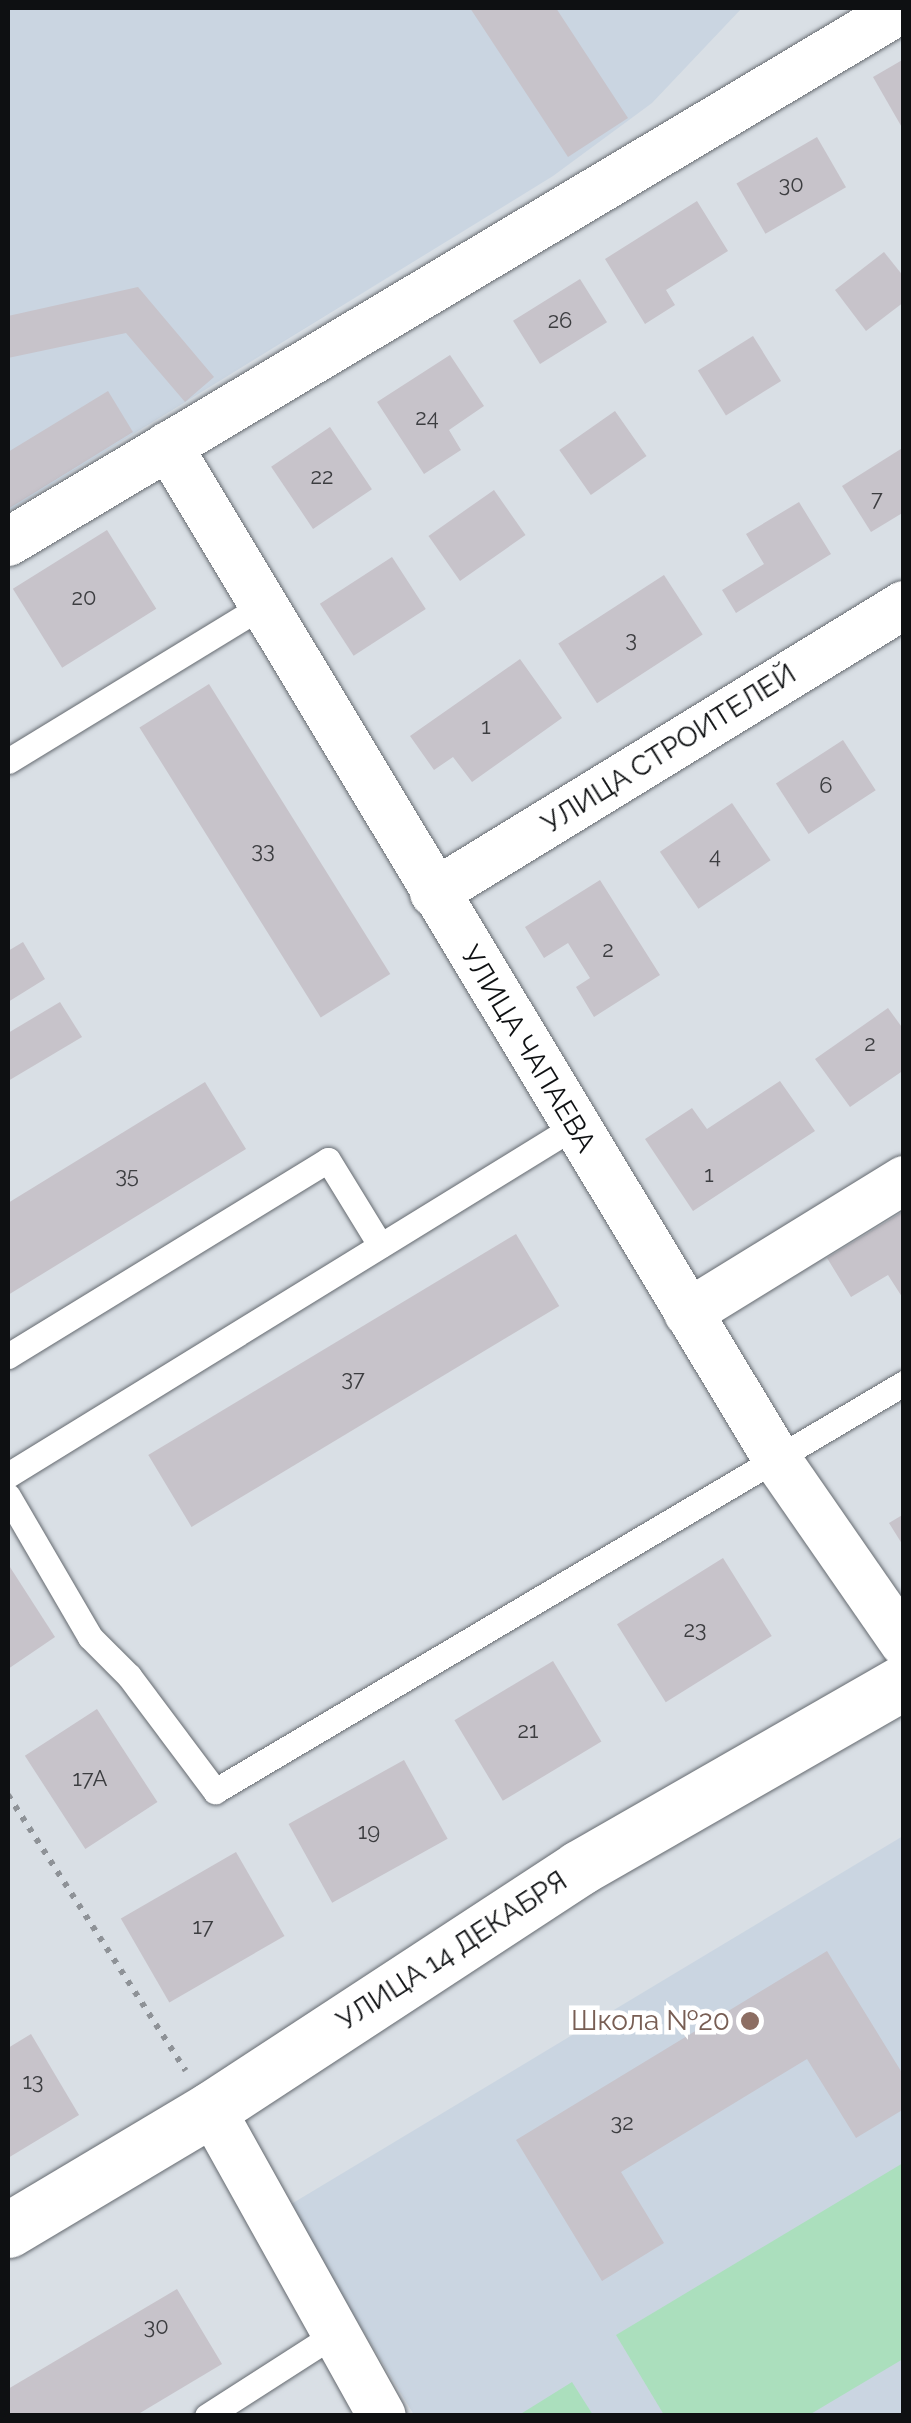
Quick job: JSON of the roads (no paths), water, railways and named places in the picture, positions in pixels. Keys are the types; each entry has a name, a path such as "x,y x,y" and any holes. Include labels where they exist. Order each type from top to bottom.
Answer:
{"main road":[{"name":"УЛИЦА 14 ДЕКАБРЯ","path":"8,2230 211,2109 579,1868 904,1682"}],"street":[{"path":"8,542 902,8"},
{"name":"УЛИЦА ЧАПАЕВА","path":"168,446 260,607 778,1461 904,1643"},
{"name":"УЛИЦА СТРОИТЕЛЕЙ","path":"434,893 904,605"},
{"path":"688,1312 904,1180"},
{"path":"211,2109 382,2416"}],"lane":[{"path":"8,762 260,607"},
{"path":"8,1475 576,1126"},
{"path":"8,1356 328,1160 380,1244"},
{"path":"8,1496 90,1638 128,1676 216,1791 904,1383"},
{"path":"207,2416 338,2332"}],"place":[{"name":"Школа №20","path":"750,2021"}]}
